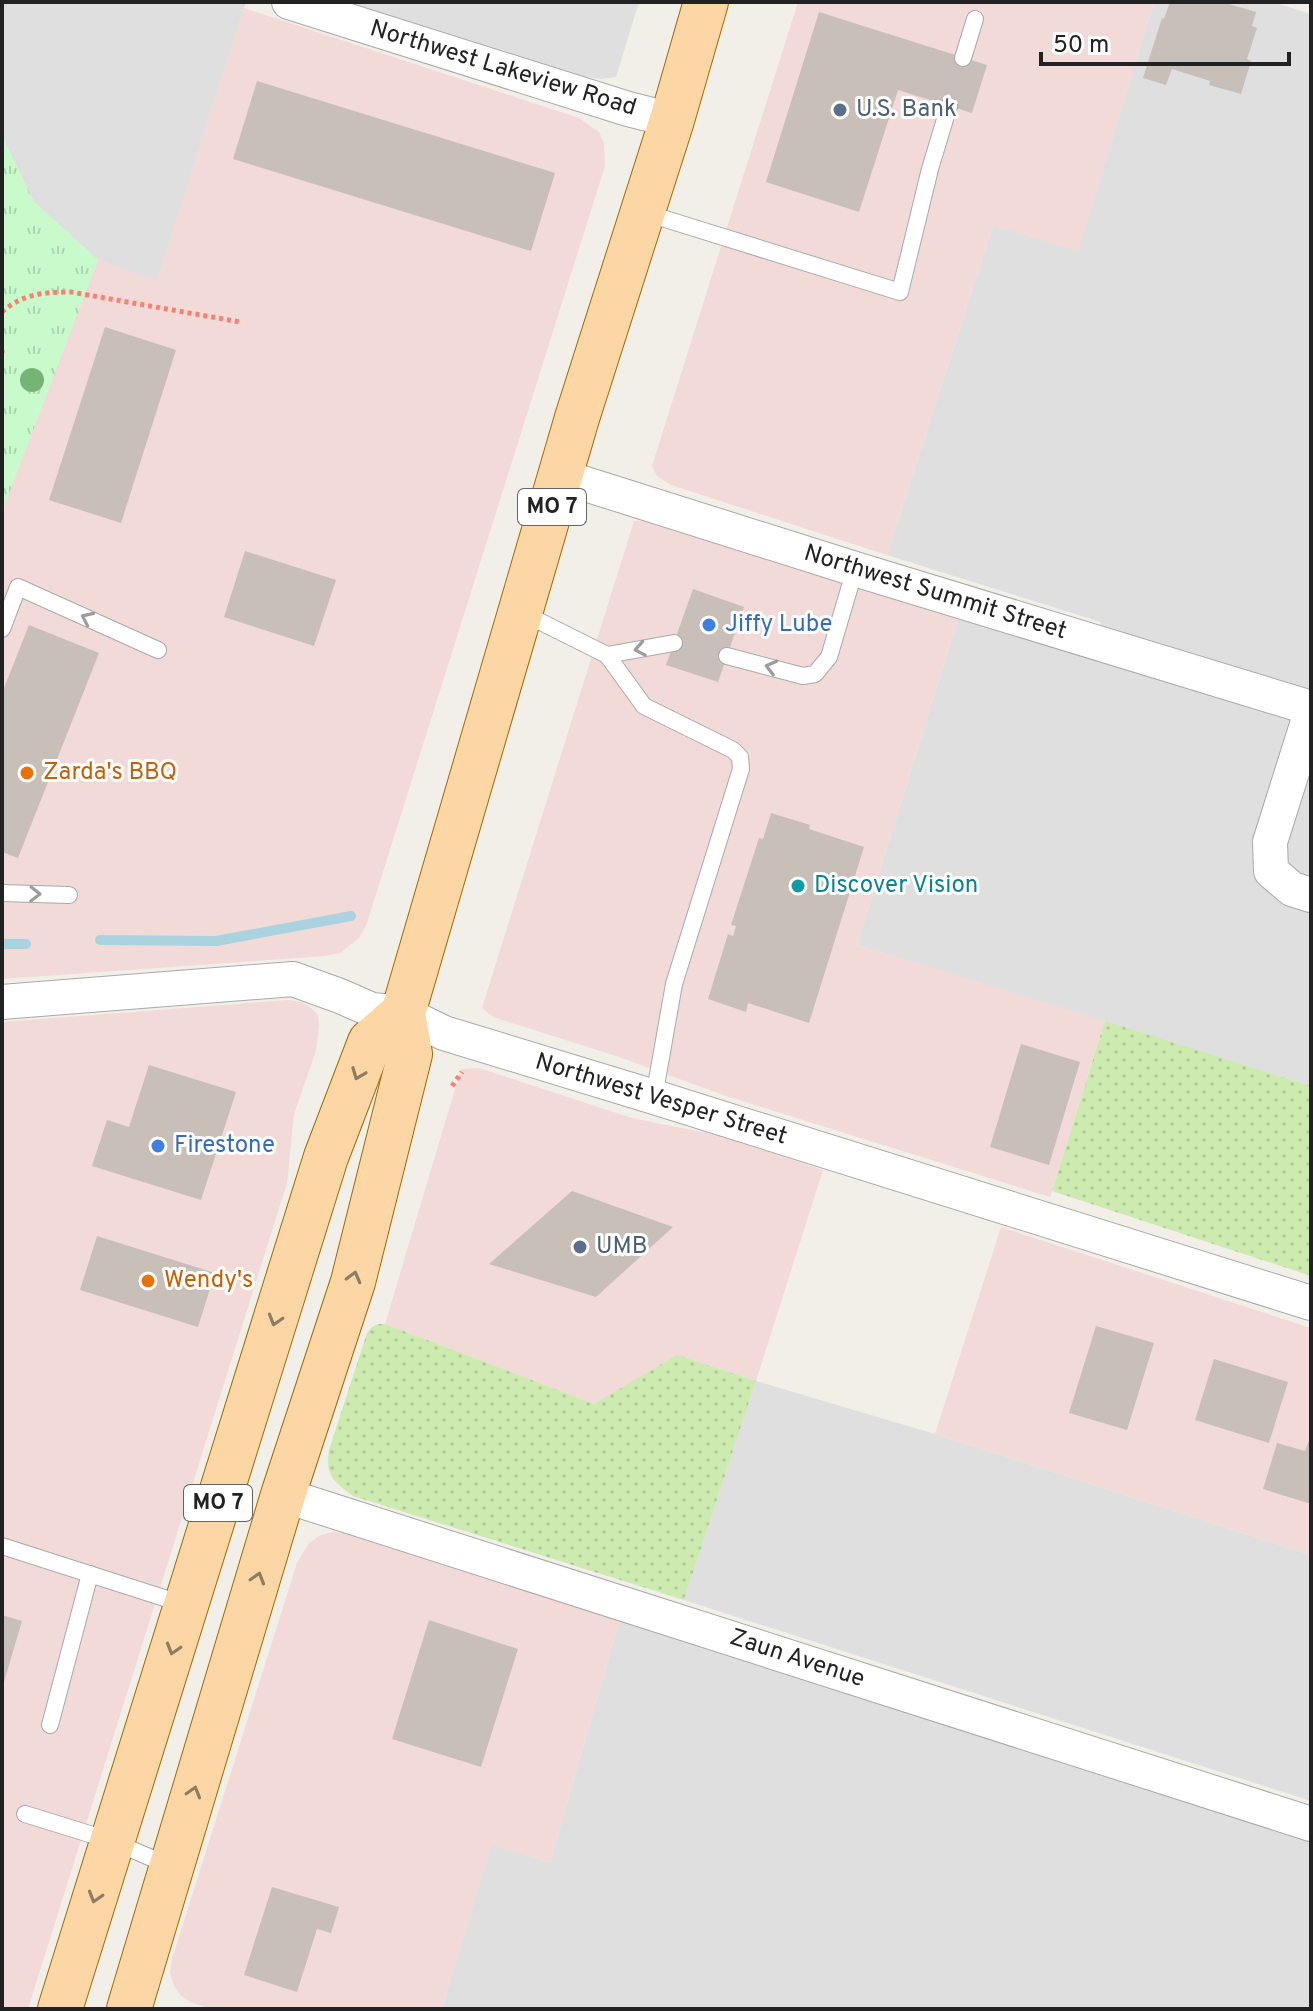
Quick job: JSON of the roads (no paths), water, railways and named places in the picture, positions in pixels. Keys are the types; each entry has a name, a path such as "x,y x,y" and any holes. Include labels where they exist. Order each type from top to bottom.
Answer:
{"main road":[{"name":"MO 7","path":"129,2009 283,1495 353,1282 410,1054 403,1013 560,476 706,2"},
{"name":"MO 7","path":"60,2009 326,1157 370,1042 403,1013"}],"street":[{"name":"Northwest Lakeview Road","path":"289,2 600,101 672,120"},
{"name":"Northwest Summit Street","path":"560,476 1311,710"},
{"path":"1311,710 1270,842 1271,871 1292,889 1311,895"},
{"name":"Northwest Vesper Street","path":"2,1002 293,979 372,1010 403,1013 436,1030 1311,1303"},
{"name":"Zaun Avenue","path":"283,1495 1311,1824"}],"lane":[{"path":"963,58 975,19"},
{"path":"643,212 900,292 949,106"},
{"path":"727,656 803,676 815,674 829,657 855,569"},
{"path":"2,629 18,587 158,650"},
{"path":"521,613 607,655 644,706 733,750 740,757 741,769 674,984 654,1097"},
{"path":"607,655 674,643"},
{"path":"2,893 69,895"},
{"path":"2,1546 186,1605"},
{"path":"50,1725 90,1574"},
{"path":"25,1814 112,1841 172,1867"}],"waterway":[{"path":"100,940 216,941 351,916"},
{"path":"2,944 26,944"}],"place":[{"name":"U.S. Bank","path":"840,110"},
{"name":"Jiffy Lube","path":"709,625"},
{"name":"Zarda's BBQ","path":"27,773"},
{"name":"Discover Vision","path":"798,886"},
{"name":"Firestone","path":"158,1146"},
{"name":"UMB","path":"580,1247"},
{"name":"Wendy's","path":"148,1281"}]}
